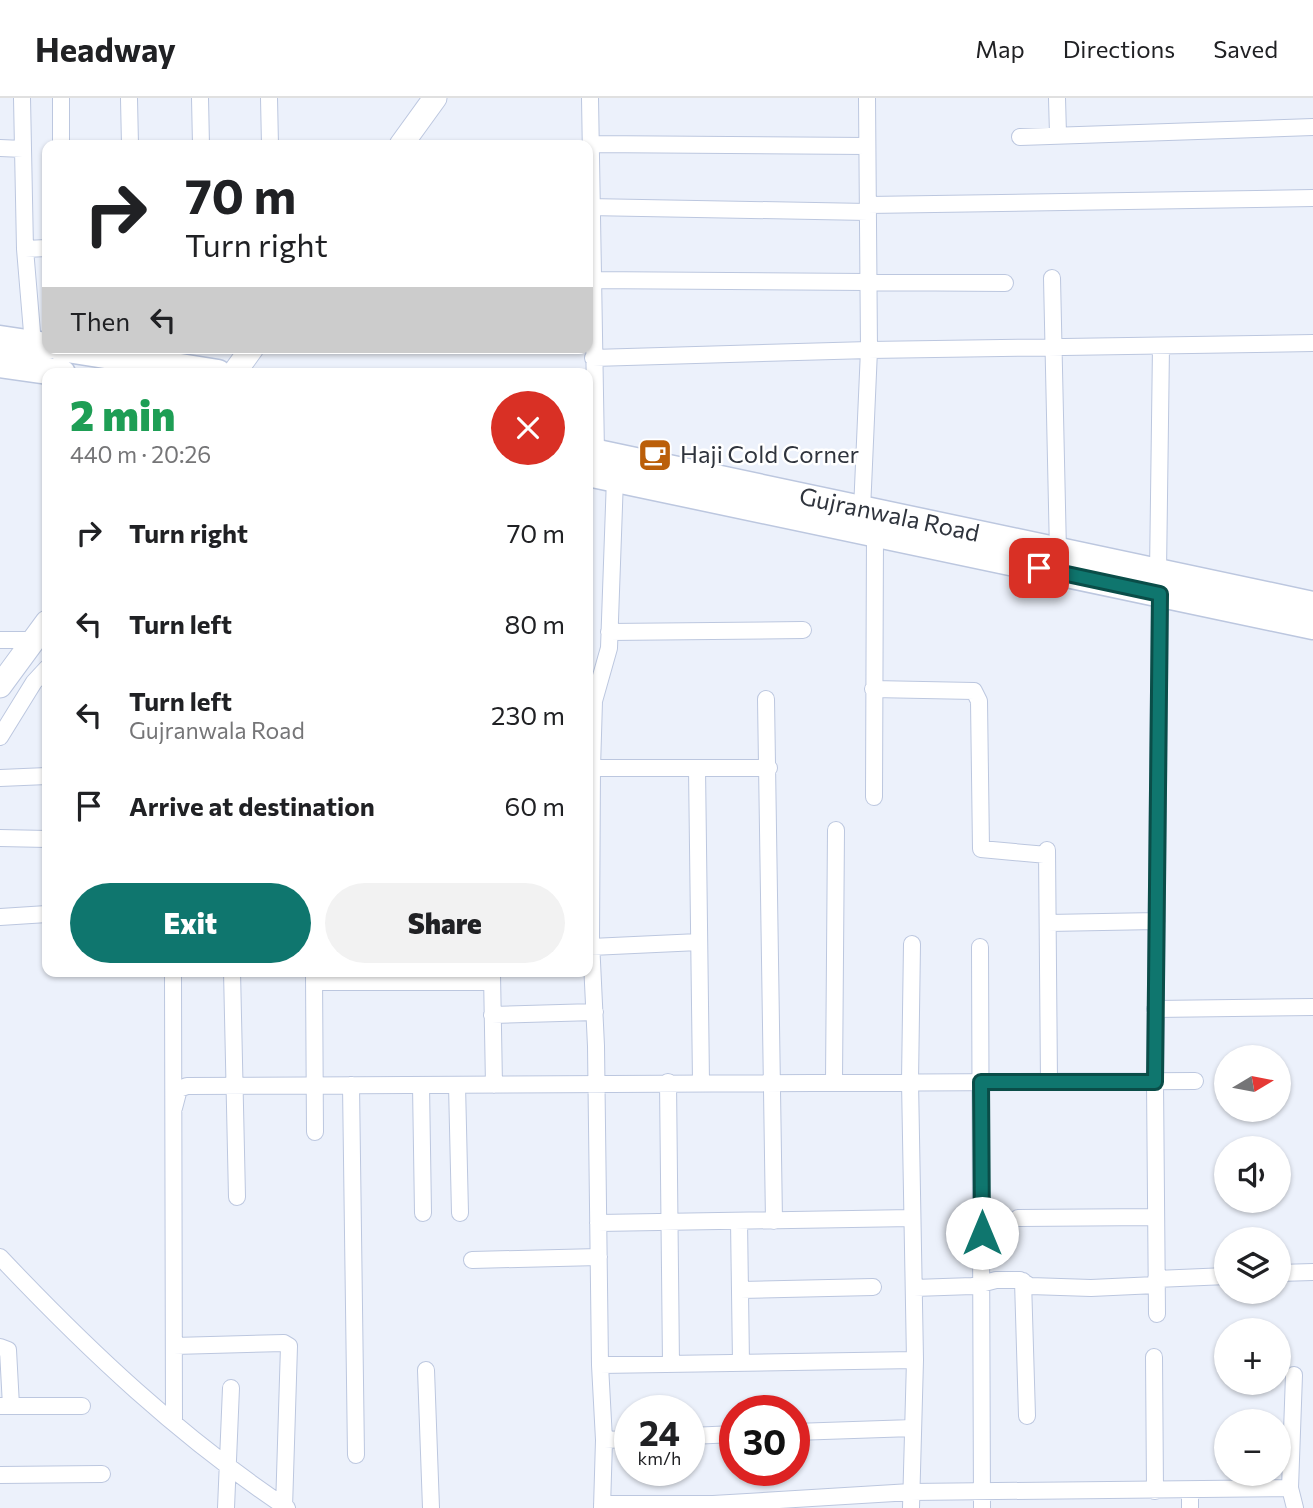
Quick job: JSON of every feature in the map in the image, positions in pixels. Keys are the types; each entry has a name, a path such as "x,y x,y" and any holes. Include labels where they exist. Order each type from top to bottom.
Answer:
{"highway":[{"path":"0,339 40,345"},
{"path":"99,354 187,368"},
{"path":"0,364 42,370"},
{"name":"Gujranwala Road","path":"593,459 862,510 1058,552 1313,626"},
{"name":"Gujranwala Road","path":"593,461 615,478 875,533 1159,583 1313,605"}],"main road":[{"path":"405,140 435,98"},
{"path":"0,686 34,640"}],"street":[{"path":"22,98 25,248 40,345"},
{"path":"61,98 61,140"},
{"path":"200,98 201,140"},
{"path":"270,98 270,140"},
{"path":"590,98 590,140"},
{"path":"862,510 869,350 867,98"},
{"path":"1057,98 1058,134"},
{"path":"129,99 130,140"},
{"path":"1020,137 1313,127"},
{"path":"593,144 867,146"},
{"path":"0,148 23,149"},
{"path":"593,207 868,209 1313,198"},
{"path":"25,248 42,248"},
{"path":"1052,278 1058,552"},
{"path":"593,280 1005,283"},
{"path":"593,358 869,350 1313,343"},
{"path":"1157,1314 1155,1082 1161,346"},
{"path":"593,354 593,368"},
{"path":"593,695 608,648 615,478"},
{"path":"874,797 875,533"},
{"path":"609,632 803,630"},
{"path":"0,640 34,640 42,662"},
{"path":"0,737 42,674"},
{"path":"873,689 974,691 979,701 979,847 985,851 1047,853 1049,1082"},
{"path":"766,699 774,1221"},
{"path":"593,768 769,768"},
{"path":"697,768 701,1082"},
{"path":"0,778 42,776"},
{"path":"834,1081 836,830"},
{"path":"0,838 42,839"},
{"path":"0,917 42,914"},
{"path":"1048,923 1157,921"},
{"path":"593,947 699,942"},
{"path":"911,1500 915,1360 910,1082 912,944"},
{"path":"980,947 982,1500"},
{"path":"173,977 174,1423"},
{"path":"232,977 237,1197"},
{"path":"314,977 315,1132"},
{"path":"492,977 494,1085"},
{"path":"593,977 600,1366 604,1440 602,1506 982,1500 1155,1491 1290,1488"},
{"path":"1156,1009 1313,1007"},
{"path":"492,1015 595,1012"},
{"path":"174,1108 178,1089 184,1086 1195,1081"},
{"path":"668,1082 671,1364"},
{"path":"351,1085 356,1455"},
{"path":"421,1085 423,1213"},
{"path":"457,1085 460,1213"},
{"path":"1018,1218 1156,1217"},
{"path":"598,1223 912,1218"},
{"path":"739,1221 741,1363"},
{"path":"0,1257 60,1320 138,1394 228,1467 285,1507"},
{"path":"472,1260 599,1257"},
{"path":"1291,1273 1313,1272"},
{"path":"914,1289 982,1284 991,1280 1023,1281 1030,1286 1091,1288 1214,1277"},
{"path":"1023,1281 1027,1416"},
{"path":"740,1290 873,1287"},
{"path":"174,1346 284,1343 289,1346 285,1507"},
{"path":"0,1347 7,1348 8,1351 5,1406 82,1406"},
{"path":"1154,1357 1155,1491"},
{"path":"600,1366 915,1360"},
{"path":"426,1370 431,1508"},
{"path":"1294,1375 1290,1488 1295,1508"},
{"path":"226,1508 231,1388"},
{"path":"810,1431 913,1428"},
{"path":"604,1440 614,1440"},
{"path":"0,1475 102,1474"},
{"path":"1190,1490 1190,1508"}],"place":[{"name":"Haji Cold Corner","path":"655,455"}],"route":[{"path":"982,1233 981,1082 1155,1082 1160,594 1039,568"}]}
